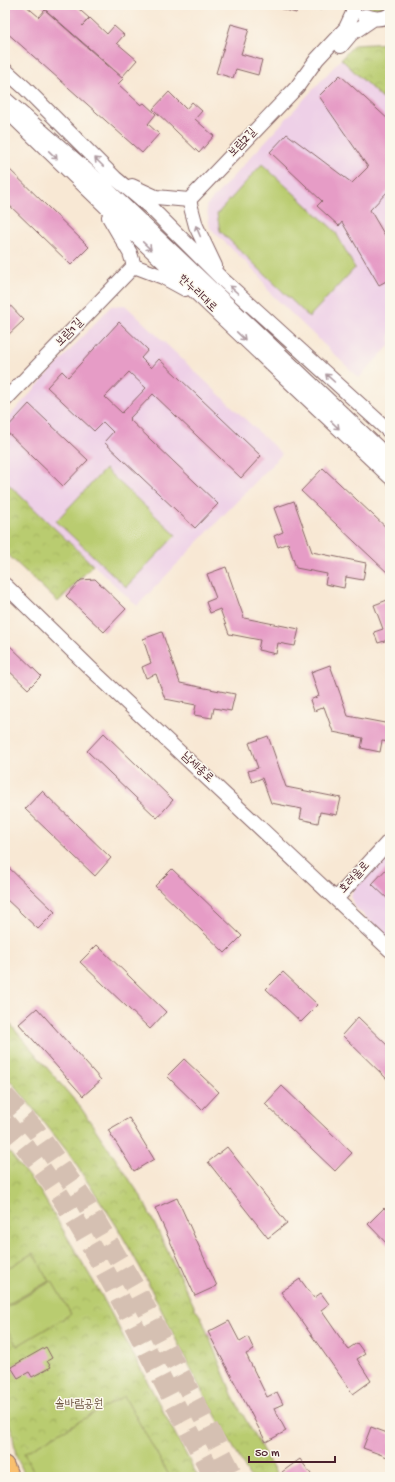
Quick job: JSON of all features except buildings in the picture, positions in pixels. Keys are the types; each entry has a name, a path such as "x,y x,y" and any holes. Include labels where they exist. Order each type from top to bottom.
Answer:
{"main road":[{"path":"5,1465 10,1477"}],"street":[{"path":"354,5 364,15 384,18"},
{"name":"보람2길","path":"297,87 317,59 346,28 353,13 354,5"},
{"name":"보람2길","path":"189,200 297,87 324,65 352,34 384,18"},
{"path":"5,70 115,178 152,209 222,278 390,432"},
{"path":"5,99 98,181 390,459"},
{"name":"한누리대로","path":"5,109 390,477"},
{"path":"115,178 156,197 189,200 196,226 222,278"},
{"path":"95,196 130,253 134,266 163,277 200,297"},
{"name":"보람1길","path":"5,400 134,266"},
{"name":"남세종로","path":"5,585 90,668 390,950"},
{"name":"호려울로","path":"336,899 390,840"}],"shaded area":[{"path":"341,59 390,106 390,345 359,378 269,292 260,276 210,228 206,206"},
{"path":"125,305 282,454 137,606 5,481 5,421 111,306"},
{"path":"390,851 390,940 354,906 351,896 354,889"}],"green space":[{"path":"366,5 388,5 377,9"},
{"path":"390,43 390,106 341,59 354,45"},
{"path":"262,164 335,231 355,268 309,317 220,231 217,214"},
{"path":"105,469 176,535 126,587 56,521"},
{"path":"5,481 93,565 58,602 5,552"},
{"path":"5,1018 81,1108 142,1198 196,1310 201,1317 234,1399 278,1477 250,1477 197,1382 141,1269 116,1225 67,1151 5,1074"},
{"name":"솔바람공원","path":"5,1147 40,1191 102,1296 198,1477 26,1477 16,1456 12,1431 5,1415"},
{"path":"33,1253 49,1281 5,1306 5,1270"},
{"path":"52,1281 71,1314 17,1346 5,1326 5,1308"},
{"path":"124,1396 170,1477 36,1477 24,1453"}],"tunnel":[{"path":"5,1096 36,1131 85,1202 137,1291 234,1477"},
{"path":"5,1122 47,1177 84,1235 118,1295 214,1477"}]}
